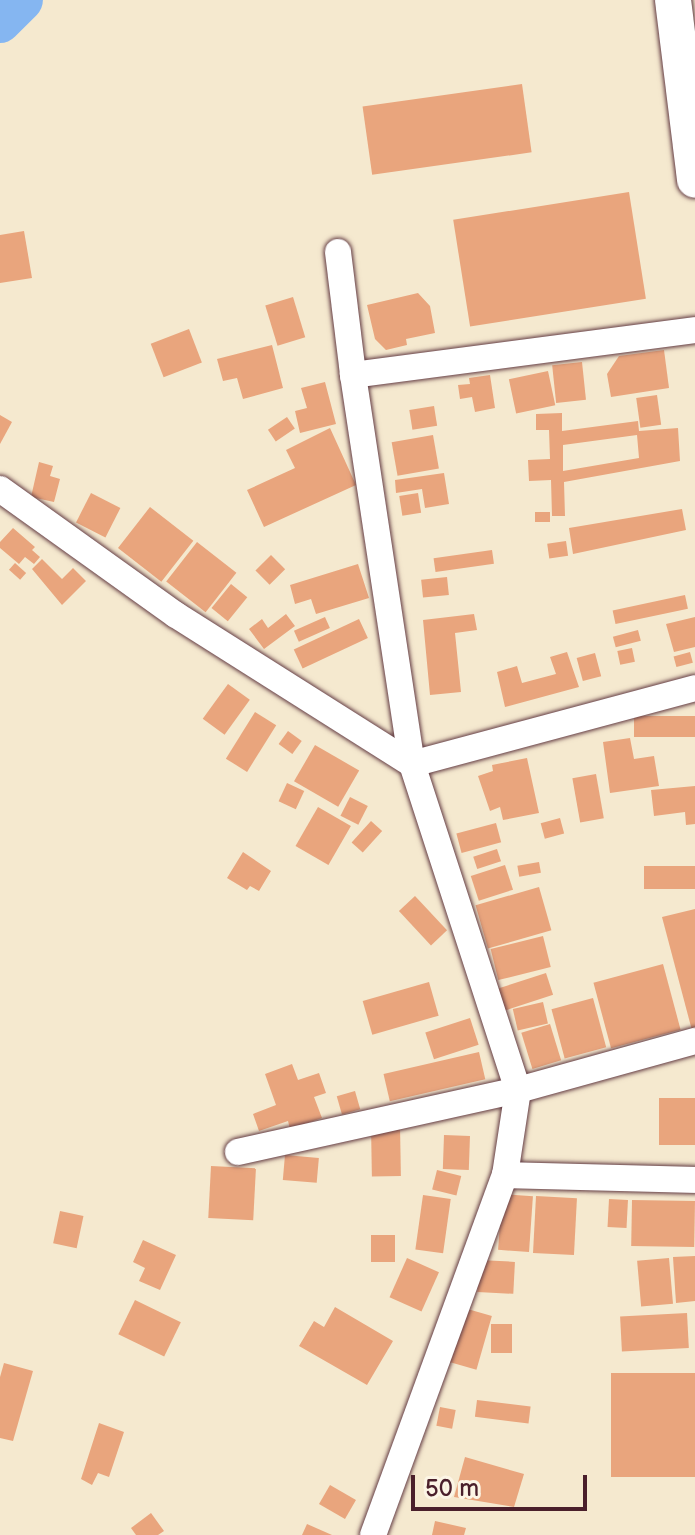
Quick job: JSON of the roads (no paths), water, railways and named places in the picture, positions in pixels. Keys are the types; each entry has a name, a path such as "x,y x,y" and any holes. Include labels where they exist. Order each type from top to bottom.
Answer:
{"street":[{"path":"673,0 695,180"},
{"path":"338,252 353,375 412,764 518,1090 505,1175 373,1535"},
{"path":"353,375 695,330"},
{"path":"0,489 176,615 412,764 695,688"},
{"path":"238,1152 518,1090 695,1041"},
{"path":"505,1175 695,1180"}],"waterway":[{"path":"0,22 22,0"}]}
